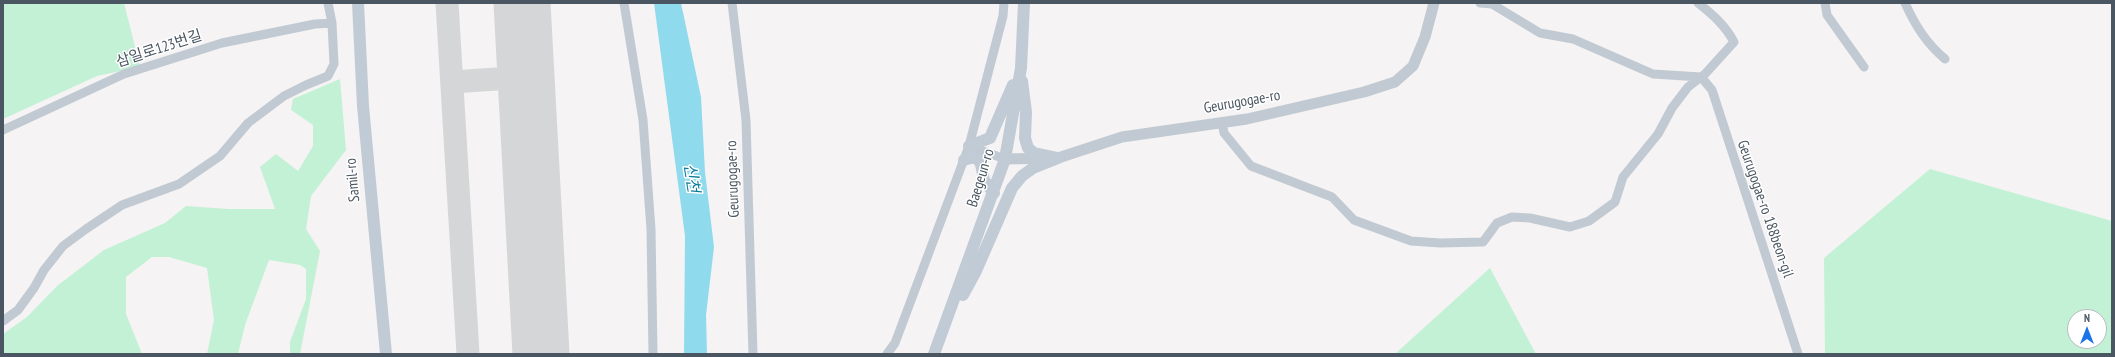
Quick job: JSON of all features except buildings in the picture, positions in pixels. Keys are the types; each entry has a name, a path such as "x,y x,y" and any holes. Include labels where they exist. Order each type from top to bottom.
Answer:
{"main road":[{"name":"Samil-ro","path":"358,3 363,106 386,354"},
{"name":"Baegeun-ro","path":"934,354 994,193 1005,159 1021,68 1024,3"},
{"path":"969,146 990,138 994,132 1021,68"},
{"path":"1021,68 1026,112 1025,138 1028,148 1034,153 1058,158"},
{"path":"964,160 970,158 976,159 982,165 984,180 994,193"},
{"path":"942,335 975,273 1012,188 1022,176 1033,168 1058,158"}],"street":[{"path":"3,321 18,310 34,288 44,270 63,246 122,205 179,184 220,156 248,123 284,96 306,84 328,76 334,64 332,23 328,3"},
{"path":"624,3 643,120 650,229 653,354"},
{"name":"Geurugogae-ro","path":"732,3 746,120 753,354"},
{"path":"887,354 895,343 969,146 1003,16 1004,3"},
{"name":"Geurugogae-ro","path":"1005,159 1058,158 1122,137 1247,119 1364,92 1394,82 1413,66 1425,37 1436,3"},
{"path":"1480,3 1492,4 1540,32 1572,39 1653,74 1701,76"},
{"path":"1222,122 1224,133 1250,166 1332,197 1354,220 1392,236 1418,242 1482,242 1497,223 1512,217 1530,218 1570,227 1589,221 1616,202 1623,177 1658,134 1672,108 1688,87 1701,76 1734,42 1728,31 1711,13 1698,3"},
{"path":"1825,3 1827,15 1864,67"},
{"path":"1905,3 1915,25 1932,48 1945,59"},
{"name":"삼일로123번길","path":"3,130 124,74 222,43 315,24 332,23"},
{"name":"Geurugogae-ro 188beon-gil","path":"1701,76 1712,90 1798,354"},
{"path":"969,146 1005,159"}],"green space":[{"path":"3,3 124,3 140,67 97,76 3,119"},
{"path":"340,79 346,150 311,196 306,229 320,251 300,354 290,354 290,342 306,299 306,269 300,265 269,260 245,325 238,354 207,354 214,320 207,268 169,257 152,257 126,277 126,314 142,354 3,354 3,334 27,317 57,286 104,250 165,223 186,206 229,209 275,209 260,167 276,154 298,171 313,146 313,125 291,110 293,99"},
{"path":"1930,169 2112,221 2112,354 1825,354 1824,258"},
{"path":"1490,268 1536,354 1395,354"}],"water":[{"name":"신천","path":"654,3 681,3 701,97 705,172 714,247 706,315 707,354 684,354 685,236"}],"taxiway":[{"path":"447,3 468,354"},
{"path":"452,82 526,77"}],"runway":[{"path":"522,3 541,354"}]}
